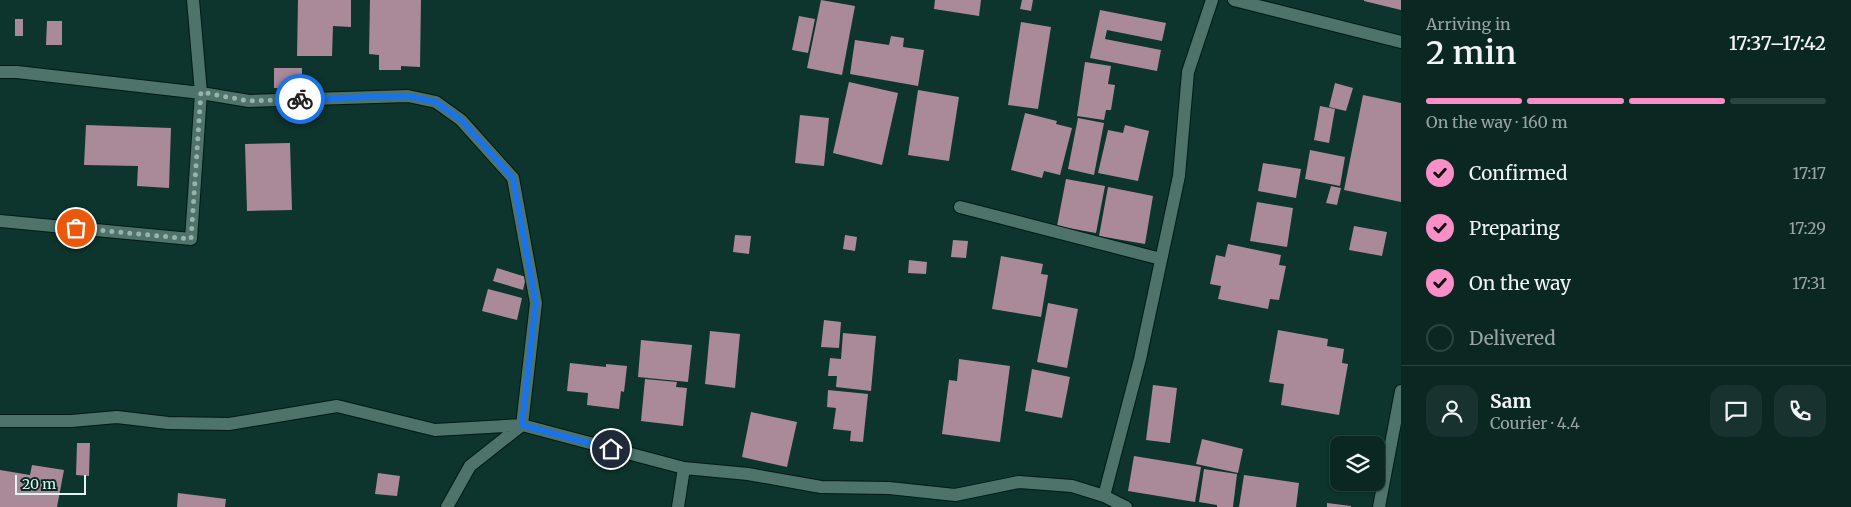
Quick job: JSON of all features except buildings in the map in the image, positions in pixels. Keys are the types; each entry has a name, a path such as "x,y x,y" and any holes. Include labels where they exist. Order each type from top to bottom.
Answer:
{"street":[{"path":"0,221 191,239 201,92 193,0"},
{"path":"1104,496 1140,359 1178,176 1188,72 1212,0"},
{"path":"1234,0 1401,42"},
{"path":"1286,13 1290,0"},
{"path":"0,72 17,72 201,92 249,101 408,96 436,102 461,120 513,178 536,303 522,425 470,466 447,507"},
{"path":"960,207 1161,258"},
{"path":"1379,507 1401,391"},
{"path":"0,421 71,421 117,417 168,423 229,424 337,406 435,430 522,425 684,468 748,474 821,487 889,488 955,495 1019,482 1072,486 1104,496 1126,507"},
{"path":"678,507 684,468"}],"way so far":[{"path":"76,228 191,239 201,92 249,101 300,99"}],"route":[{"path":"300,99 408,96 436,102 461,120 513,178 536,303 522,425 611,449"}]}
